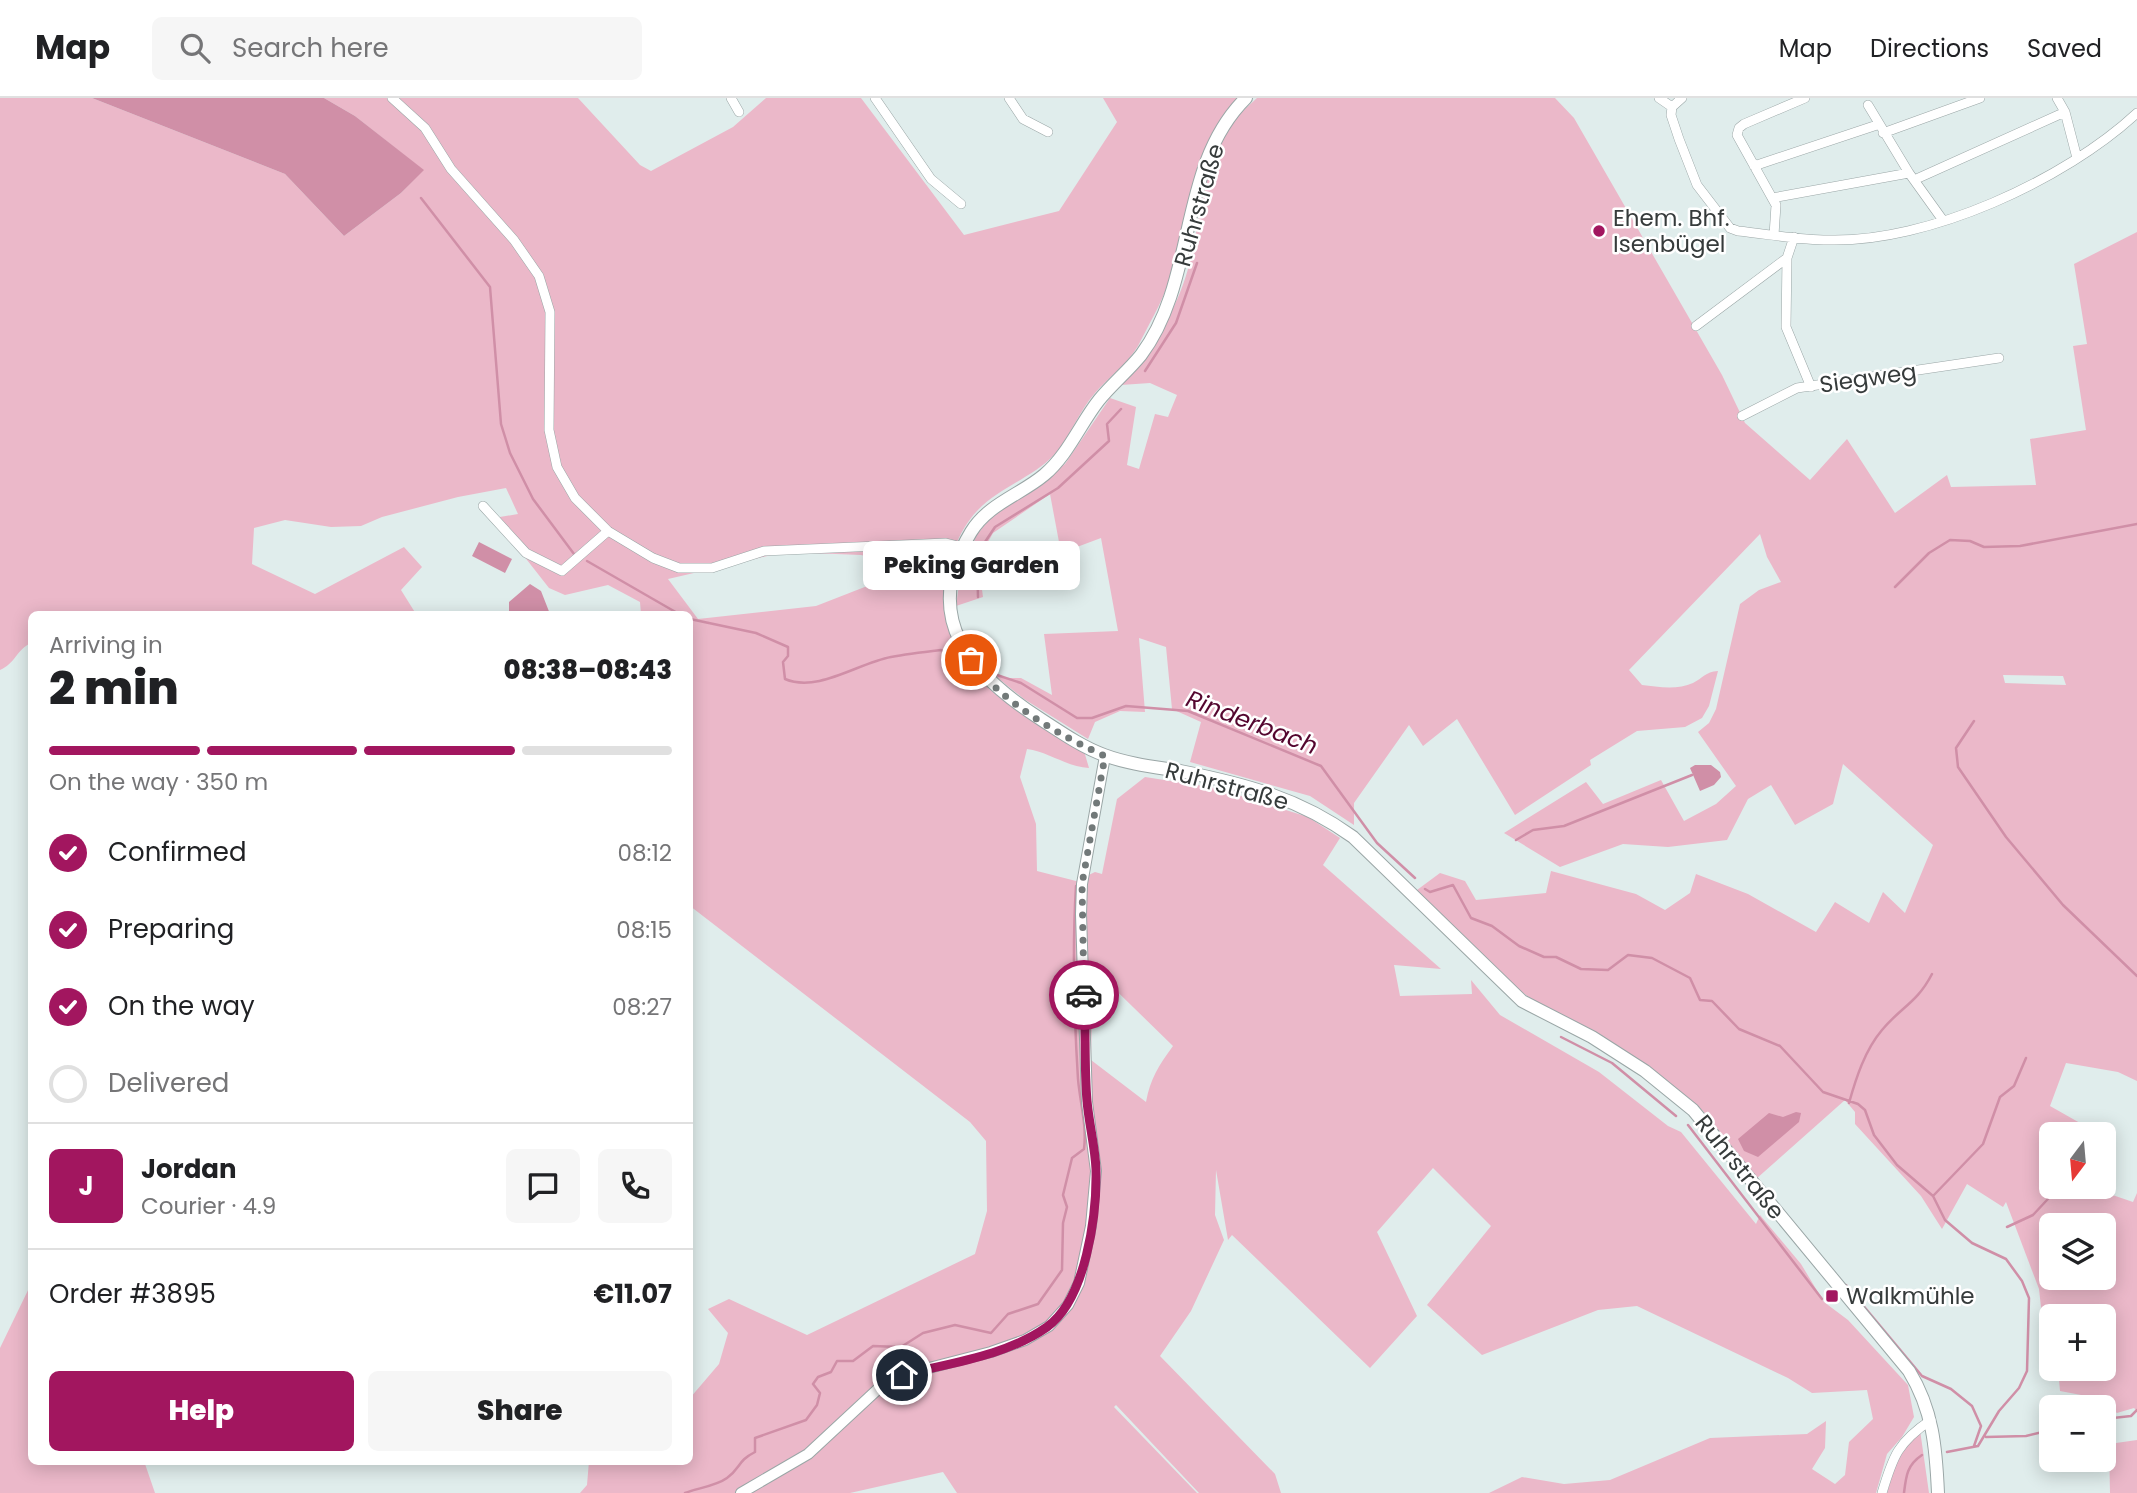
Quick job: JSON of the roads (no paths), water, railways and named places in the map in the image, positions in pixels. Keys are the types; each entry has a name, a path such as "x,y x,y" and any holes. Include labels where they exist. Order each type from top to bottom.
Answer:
{"main road":[{"name":"Ruhrstraße","path":"1246,98 1222,129 1205,165 1177,281 1141,355 1100,399 1061,458 1044,475 988,511 962,548 952,575 950,594 950,613 961,646 992,685 1084,747 1105,756 1227,780 1285,798 1322,815 1362,846 1522,1002 1592,1037 1655,1079 1706,1123 1909,1371 1931,1419 1938,1493"}],"street":[{"path":"392,98 425,128 452,169 514,240 539,276 550,312 549,430 557,467 575,498 608,531 653,558 679,568 712,568 764,551 946,543 962,548"},
{"path":"730,98 739,113"},
{"path":"875,98 931,179 961,204"},
{"path":"1009,98 1023,119 1048,132"},
{"path":"1659,98 1672,107"},
{"path":"1682,98 1672,107 1671,115 1697,186 1730,228 1829,240 1878,236 1986,205 2030,186 2077,158 2137,113"},
{"path":"1774,235 1776,205 1737,135 1739,128 1805,98"},
{"path":"1754,166 1980,98"},
{"path":"2057,98 2065,112 2077,158"},
{"path":"1868,105 1880,129 1942,219"},
{"path":"1772,198 1911,176 2065,112"},
{"path":"1794,237 1787,258 1787,327 1811,387"},
{"path":"1696,326 1787,258"},
{"name":"Siegweg","path":"1742,416 1797,388 1999,358"},
{"path":"483,506 534,559 562,571 608,531"},
{"path":"741,1493 808,1454 878,1389 902,1375 991,1353 1025,1340 1049,1326 1068,1306 1079,1283 1094,1206 1096,1171 1087,1102 1081,914 1082,884 1105,756"},
{"path":"1882,1493 1891,1459 1913,1433 1931,1419"}],"waterway":[{"name":"Rinderbach","path":"421,198 490,287 501,424 510,453 533,499 574,554"},
{"path":"1145,371 1176,323 1197,263"},
{"path":"978,597 977,554 995,527 1058,488 1109,441 1107,424 1121,409"},
{"path":"1895,587 1929,553 1950,540 1970,541 1984,547 2020,546 2137,524"},
{"name":"Rinderbach","path":"587,561 674,611"},
{"name":"Rinderbach","path":"693,620 756,633 788,647 788,656 783,662 785,679 798,682 824,680 891,657 941,650 947,653"},
{"name":"Rinderbach","path":"994,674 1021,683 1077,718 1092,718 1126,706 1188,711 1321,766 1377,843 1415,878"},
{"path":"1974,721 1956,748 1958,767 2006,837 2063,905 2137,976"},
{"path":"1516,840 1533,830 1564,826 1692,775"},
{"path":"1425,889 1430,892 1453,885 1471,918 1492,926 1519,946 1544,957 1556,957 1581,969 1608,970 1628,955 1652,958 1690,978 1700,1000 1712,1001 1739,1029 1780,1046 1823,1092 1858,1104 1865,1110 1874,1135 1897,1165 1933,1196 1945,1220 1972,1243 2006,1259 2022,1281 2029,1298 2027,1371 2019,1388 1999,1411 1978,1446 1947,1452"},
{"path":"685,1493 727,1478 745,1458 755,1452 755,1438 806,1420 817,1405 820,1393 813,1384 818,1377 831,1372 837,1361 853,1361 873,1346 901,1347 923,1333 955,1325 991,1333 1008,1314 1038,1304 1062,1270 1063,1223 1067,1207 1063,1195 1072,1158 1084,1149 1085,1140 1078,1079 1075,1007 1076,886"},
{"path":"1849,1103 1862,1065 1876,1038 1921,992 1932,974"},
{"path":"1561,1037 1612,1063 1676,1116"},
{"path":"1933,1196 1983,1144 2000,1097 2014,1086 2026,1058"},
{"path":"1688,1125 1822,1299"},
{"path":"2007,1227 2033,1215 2048,1199"},
{"path":"1846,1285 1922,1376 1951,1389 1972,1406 1981,1426 1974,1446"},
{"path":"2116,1418 2131,1416 2137,1410"},
{"path":"1986,1437 2026,1436 2039,1433"},
{"path":"1904,1493 1908,1471 1922,1455"}],"place":[{"name":"Ehem. Bhf. Isenbügel","path":"1599,231"},
{"name":"Peking Garden","path":"971,660"},
{"name":"Walkmühle","path":"1832,1296"}]}
